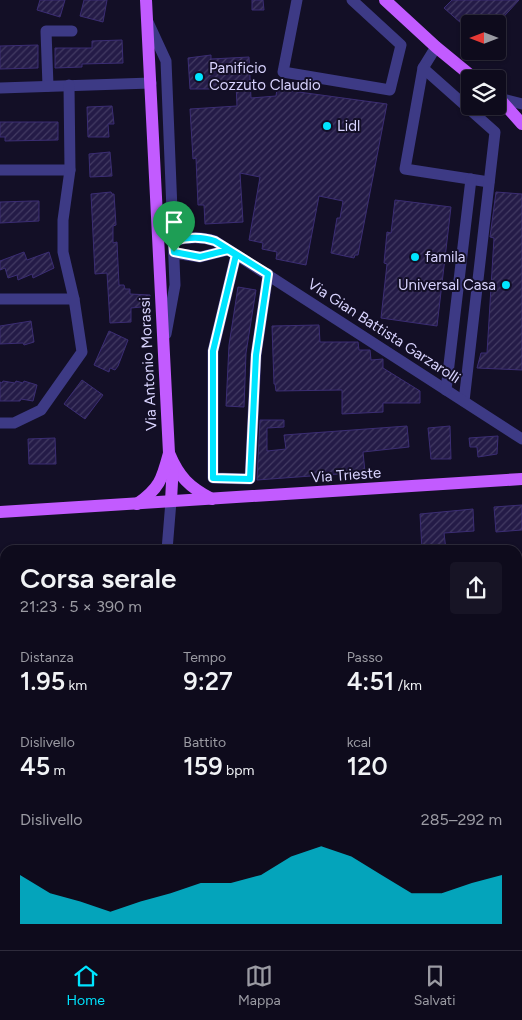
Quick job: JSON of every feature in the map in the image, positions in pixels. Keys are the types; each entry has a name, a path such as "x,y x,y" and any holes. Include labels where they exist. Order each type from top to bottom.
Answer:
{"main road":[{"name":"Via Antonio Morassi","path":"137,504 151,494 163,478 171,458 146,0"},
{"path":"386,0 436,47 464,70"},
{"path":"506,107 522,124"},
{"path":"171,458 183,478 194,489 214,499"},
{"path":"171,458 171,501"},
{"name":"Via Trieste","path":"0,512 522,480"}],"street":[{"path":"297,0 283,72 390,90 401,45 355,1"},
{"path":"148,20 166,61 175,285 164,344"},
{"path":"48,86 46,31 72,31"},
{"path":"436,47 423,68 404,168 489,182"},
{"path":"423,68 495,132 464,401"},
{"path":"0,88 151,83"},
{"path":"0,423 14,423 41,410 82,352 74,298 64,252 63,220 70,170 69,85"},
{"path":"506,100 522,104"},
{"path":"0,170 70,170"},
{"path":"446,390 471,179"},
{"name":"Via Gian Battista Garzarolli","path":"173,247 187,238 206,238 215,241 522,439"},
{"path":"173,247 200,257 232,253 213,351 213,478 250,479 256,355 268,274"},
{"path":"0,299 74,298"},
{"path":"167,545 171,501"}],"building":[{"path":"40,0 65,0 60,17 37,10"},
{"path":"84,0 107,0 103,22 80,16"},
{"path":"252,0 263,0 264,10 252,10"},
{"path":"452,0 519,0 505,15 461,15 461,23 444,8"},
{"path":"122,40 123,63 82,64 82,67 55,68 55,48 92,48 92,41"},
{"path":"38,45 38,68 0,69 0,46"},
{"path":"211,55 211,59 249,57 251,98 276,96 277,89 387,104 358,255 355,255 354,258 331,253 337,218 340,218 343,201 319,196 306,265 276,259 277,252 262,249 263,243 249,240 260,177 240,173 243,222 205,224 204,205 198,205 196,158 193,159 190,109 237,106 236,84 218,85 218,89 190,89 188,58"},
{"path":"112,106 114,124 108,124 109,137 88,137 87,107"},
{"path":"0,122 58,122 58,140 5,141 5,137 0,137"},
{"path":"110,152 112,176 90,177 89,154"},
{"path":"111,192 114,194 116,225 113,226 113,243 117,242 119,285 124,285 125,289 130,289 130,294 150,295 151,306 131,308 131,322 110,323 107,273 95,274 91,194"},
{"name":"Universal Casa","path":"496,192 522,194 522,370 477,368 481,353 487,353 494,238 490,237"},
{"name":"famila","path":"395,200 451,207 437,326 381,318 387,264 384,263 387,232 391,233"},
{"path":"39,201 39,221 0,223 0,202"},
{"path":"24,252 27,260 49,252 54,268 33,278 32,274 18,280 17,275 8,278 5,268 0,270 0,261"},
{"path":"238,287 256,290 246,353 244,407 226,406 229,345"},
{"path":"31,321 34,342 24,345 23,343 0,344 0,326"},
{"path":"319,325 320,342 358,342 359,350 370,350 371,360 383,359 383,368 420,391 420,403 383,403 383,412 342,414 342,390 276,391 274,384 272,326"},
{"path":"109,331 128,340 118,366 115,370 110,368 109,372 94,365"},
{"path":"82,380 103,395 85,419 64,404"},
{"path":"3,381 23,383 24,381 37,385 33,401 21,399 20,401 0,401 0,382 2,383"},
{"path":"260,420 284,420 284,427 267,428 267,451 286,449 284,435 407,426 409,447 363,452 365,472 257,480"},
{"path":"450,426 451,459 431,459 428,428"},
{"path":"498,436 497,454 478,457 477,447 470,447 469,438"},
{"path":"55,438 56,464 29,464 28,439"},
{"path":"522,505 522,530 496,532 494,507"},
{"path":"473,509 474,531 444,533 445,545 422,545 420,514"}],"place":[{"name":"Panificio Cozzuto Claudio","path":"199,77"},
{"name":"Lidl","path":"327,126"},
{"name":"famila","path":"415,257"},
{"name":"Universal Casa","path":"506,285"}],"route":[{"path":"187,238 206,238 215,241 268,274 256,355 250,479 213,478 213,351 236,255 228,250 200,257 185,256 174,252 173,241 187,238"}]}
